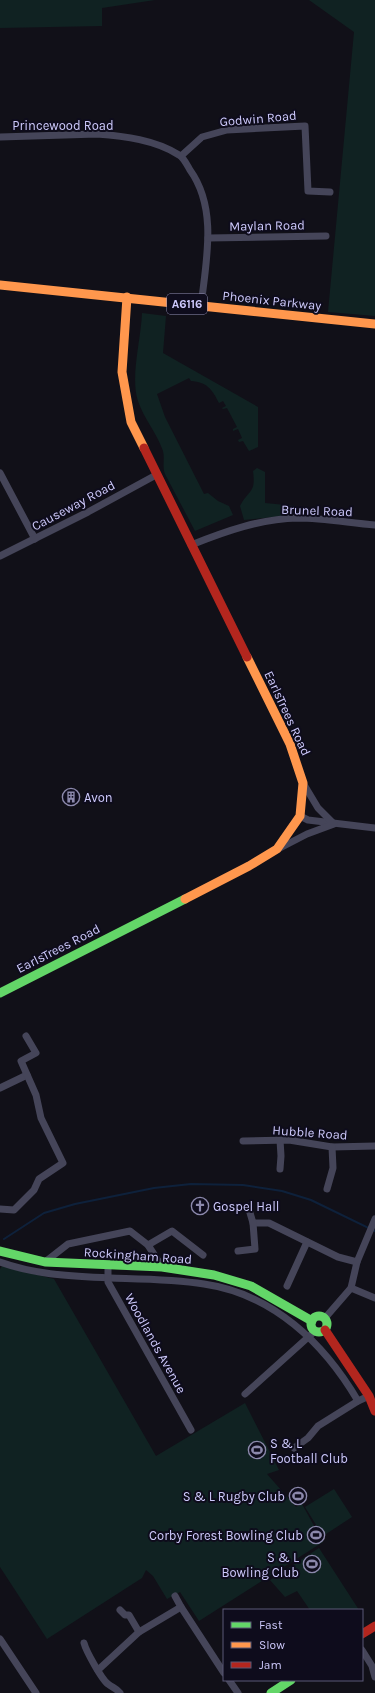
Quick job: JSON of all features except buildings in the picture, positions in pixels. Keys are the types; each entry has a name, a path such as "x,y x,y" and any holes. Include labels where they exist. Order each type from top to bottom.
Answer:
{"street":[{"name":"Godwin Road","path":"181,156 202,137 227,130 305,126 308,191 330,192"},
{"name":"Princewood Road","path":"0,137 98,134 112,135 157,145 181,156"},
{"path":"181,156 197,180 206,205 208,238 201,306"},
{"name":"Maylan Road","path":"208,238 326,236"},
{"name":"Phoenix Parkway","path":"0,285 127,297 375,324"},
{"name":"EarlsTrees Road","path":"0,993 249,866 278,849 300,816 303,783 290,744 131,422 122,372 127,297"},
{"path":"0,473 35,539"},
{"name":"Causeway Road","path":"0,556 156,475"},
{"name":"Brunel Road","path":"191,546 232,529 270,520 299,518 375,525"},
{"path":"303,783 318,808 334,824"},
{"path":"300,816 308,820 375,828"},
{"path":"278,849 307,834 334,824"},
{"path":"0,1209 14,1210 34,1190 39,1179 63,1163 40,1118 36,1095 21,1061 36,1053 26,1036"},
{"path":"0,1088 27,1075"},
{"path":"280,1140 280,1169"},
{"name":"Hubble Road","path":"243,1141 289,1140 332,1148 375,1146"},
{"path":"327,1188 333,1168 332,1148"},
{"path":"238,1251 255,1249 252,1223 248,1206"},
{"path":"252,1223 269,1222 338,1257 357,1262"},
{"path":"325,1318 351,1288 357,1262 365,1239 374,1222"},
{"path":"45,1262 68,1244 130,1231 148,1245 162,1267"},
{"path":"148,1245 172,1232 203,1255"},
{"path":"287,1286 307,1242"},
{"name":"Rockingham Road","path":"0,1251 45,1262 162,1267 214,1275 251,1286 312,1321"},
{"path":"0,1262 16,1268 46,1274 165,1280 206,1284 241,1294 256,1300 312,1334 358,1401"},
{"path":"107,1278 108,1265"},
{"name":"Woodlands Avenue","path":"107,1278 191,1430"},
{"path":"351,1288 375,1298"},
{"path":"256,1300 260,1291"},
{"path":"246,1394 312,1334 325,1330 328,1323 325,1318 318,1316 312,1321 312,1334"},
{"path":"325,1330 369,1396 375,1411"},
{"path":"294,1448 308,1438 314,1429 358,1401 369,1396"},
{"path":"175,1596 180,1607 221,1662"},
{"path":"98,1670 139,1632 180,1607"},
{"path":"120,1610 125,1615 132,1613 139,1632"},
{"path":"363,1633 375,1626"},
{"path":"0,1639 36,1693"},
{"path":"84,1643 84,1652 107,1684 116,1688 120,1693"},
{"path":"363,1652 372,1666 375,1677"},
{"path":"230,1681 238,1693"},
{"path":"271,1693 289,1681"}],"shaded area":[{"path":"0,0 155,0 102,8 102,26 0,28"},
{"path":"309,0 375,0 375,316 328,312 354,32"},
{"path":"142,313 166,316 163,353 258,407 258,447 249,451 243,441 239,442 238,440 242,438 238,429 233,431 233,429 237,427 227,408 222,408 226,406 223,401 219,403 211,390 205,385 191,381 189,378 157,394 165,417 204,494 208,493 218,501 229,506 233,515 195,531 165,474 163,451 138,401 135,370"},
{"path":"257,468 265,472 265,503 296,506 293,515 244,520 240,506 253,488 253,471"},
{"path":"2,1266 54,1279 156,1456 245,1403 279,1470 267,1474 296,1507 302,1504 323,1542 199,1621 180,1592 167,1599 153,1576 146,1570 142,1578 47,1639 0,1567 0,1269"},
{"path":"334,1489 352,1517 323,1536 305,1507"},
{"name":"S & L Bowling Club","path":"319,1548 358,1609 309,1609 297,1591 285,1597 270,1580"}],"waterway":[{"path":"4,1239 44,1213 75,1204 154,1188 191,1184 243,1185 282,1191 311,1200 375,1231"}],"traffic: fast":[{"path":"0,993 185,899"},
{"path":"0,1251 45,1262 162,1267 214,1275 251,1286 312,1321"},
{"path":"316,1316 322,1316 327,1321 327,1324 325,1330 322,1332 316,1332 311,1327 311,1321 316,1316"},
{"path":"271,1693 289,1681"}],"traffic: slow":[{"path":"0,285 375,324"},
{"path":"127,297 122,372 131,422 144,448"},
{"path":"185,899 249,866 277,849 300,816 303,783 290,744 247,657"}],"traffic: jam":[{"path":"144,448 247,657"},
{"path":"325,1330 369,1396 375,1411"},
{"path":"363,1633 375,1626"}],"place":[{"name":"Avon","path":"71,797"},
{"name":"Gospel Hall","path":"200,1206"},
{"name":"S & L Football Club","path":"257,1450"},
{"name":"S & L Rugby Club","path":"298,1496"},
{"name":"Corby Forest Bowling Club","path":"316,1535"},
{"name":"S & L Bowling Club","path":"312,1564"}]}
